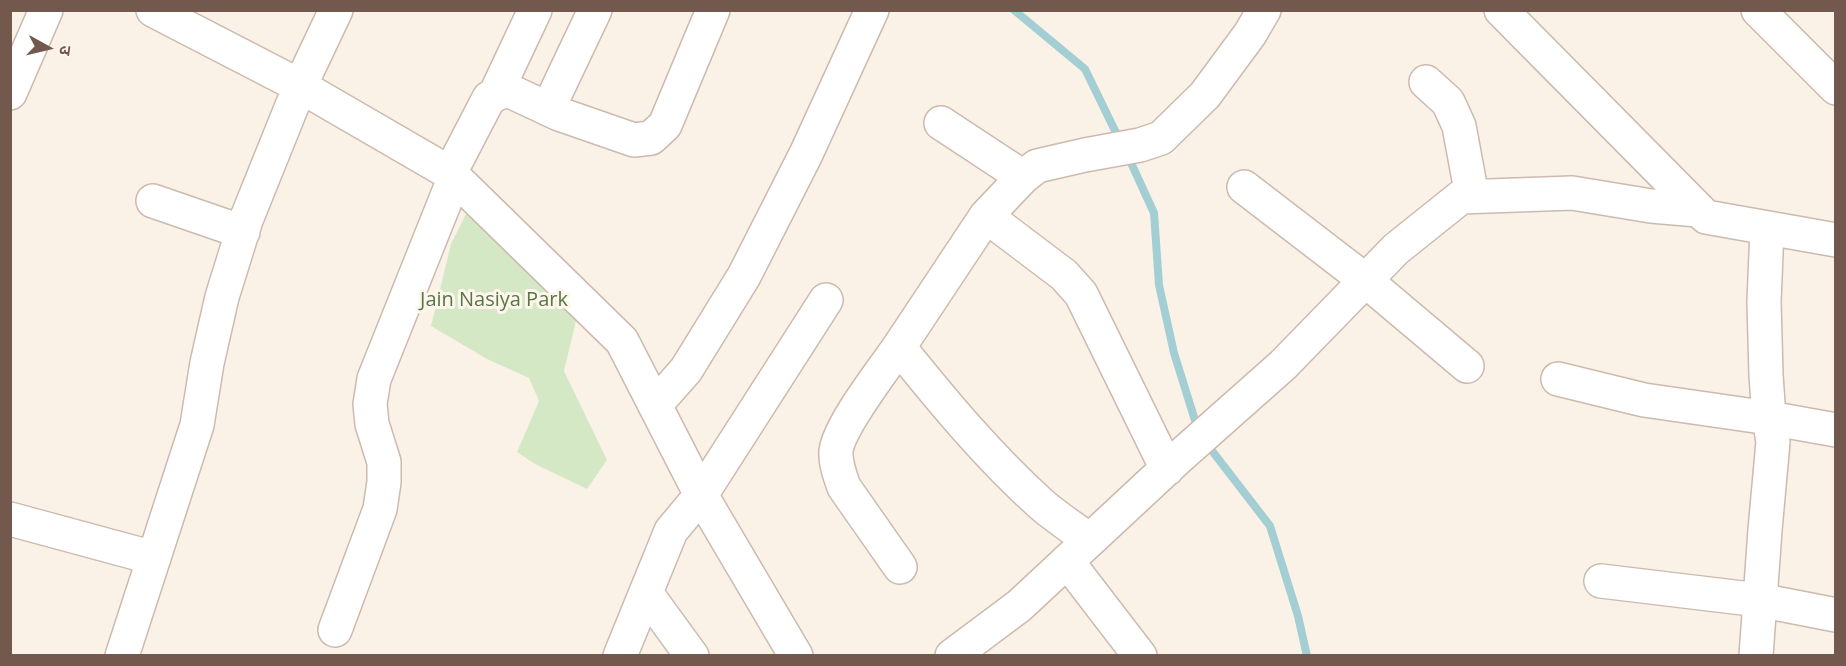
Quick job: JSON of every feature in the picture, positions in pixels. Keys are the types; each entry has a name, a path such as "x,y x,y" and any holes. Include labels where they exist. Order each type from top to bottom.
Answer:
{"street":[{"path":"10,93 46,10"},
{"path":"153,10 300,86 452,176 622,341 701,495 796,656"},
{"path":"122,656 197,425 207,363 222,297 243,232 300,86 336,10"},
{"path":"495,95 535,10"},
{"path":"548,109 596,10"},
{"path":"335,630 380,510 384,462 372,424 370,404 374,379 472,127 489,99 503,91 512,92 548,109 634,140 651,138 665,125 713,10"},
{"path":"655,405 686,370 744,276 806,154 872,10"},
{"path":"900,567 844,487 836,451 844,429 986,216 1023,177 1037,166 1085,154 1140,145 1161,138 1205,95 1250,34 1263,10"},
{"path":"1501,10 1706,217 1836,240"},
{"path":"1758,10 1836,88"},
{"path":"1426,82 1448,102 1459,126 1472,196"},
{"path":"941,123 1023,177"},
{"path":"1244,187 1365,280 1467,366"},
{"path":"952,656 1018,606 1283,365 1396,249 1461,196 1572,193 1651,206 1698,210"},
{"path":"153,201 243,232"},
{"path":"986,216 1064,275 1081,294 1172,464"},
{"path":"1756,656 1773,442 1769,418 1764,302 1767,229"},
{"path":"620,656 671,531 701,495 826,300"},
{"path":"898,347 940,399 1042,505 1078,551 1140,656"},
{"path":"1558,379 1644,400 1836,430"},
{"path":"10,519 154,558"},
{"path":"1601,581 1759,600 1836,615"},
{"path":"646,593 692,656"}],"green space":[{"name":"Jain Nasiya Park","path":"474,198 578,312 564,371 607,460 587,489 535,464 517,452 539,401 529,378 487,359 431,326 451,244"}],"waterway":[{"path":"1014,10 1085,69 1121,143"},
{"path":"1127,154 1154,213 1159,285 1174,353 1198,430"},
{"path":"1206,443 1270,526 1298,616 1307,656"}]}
